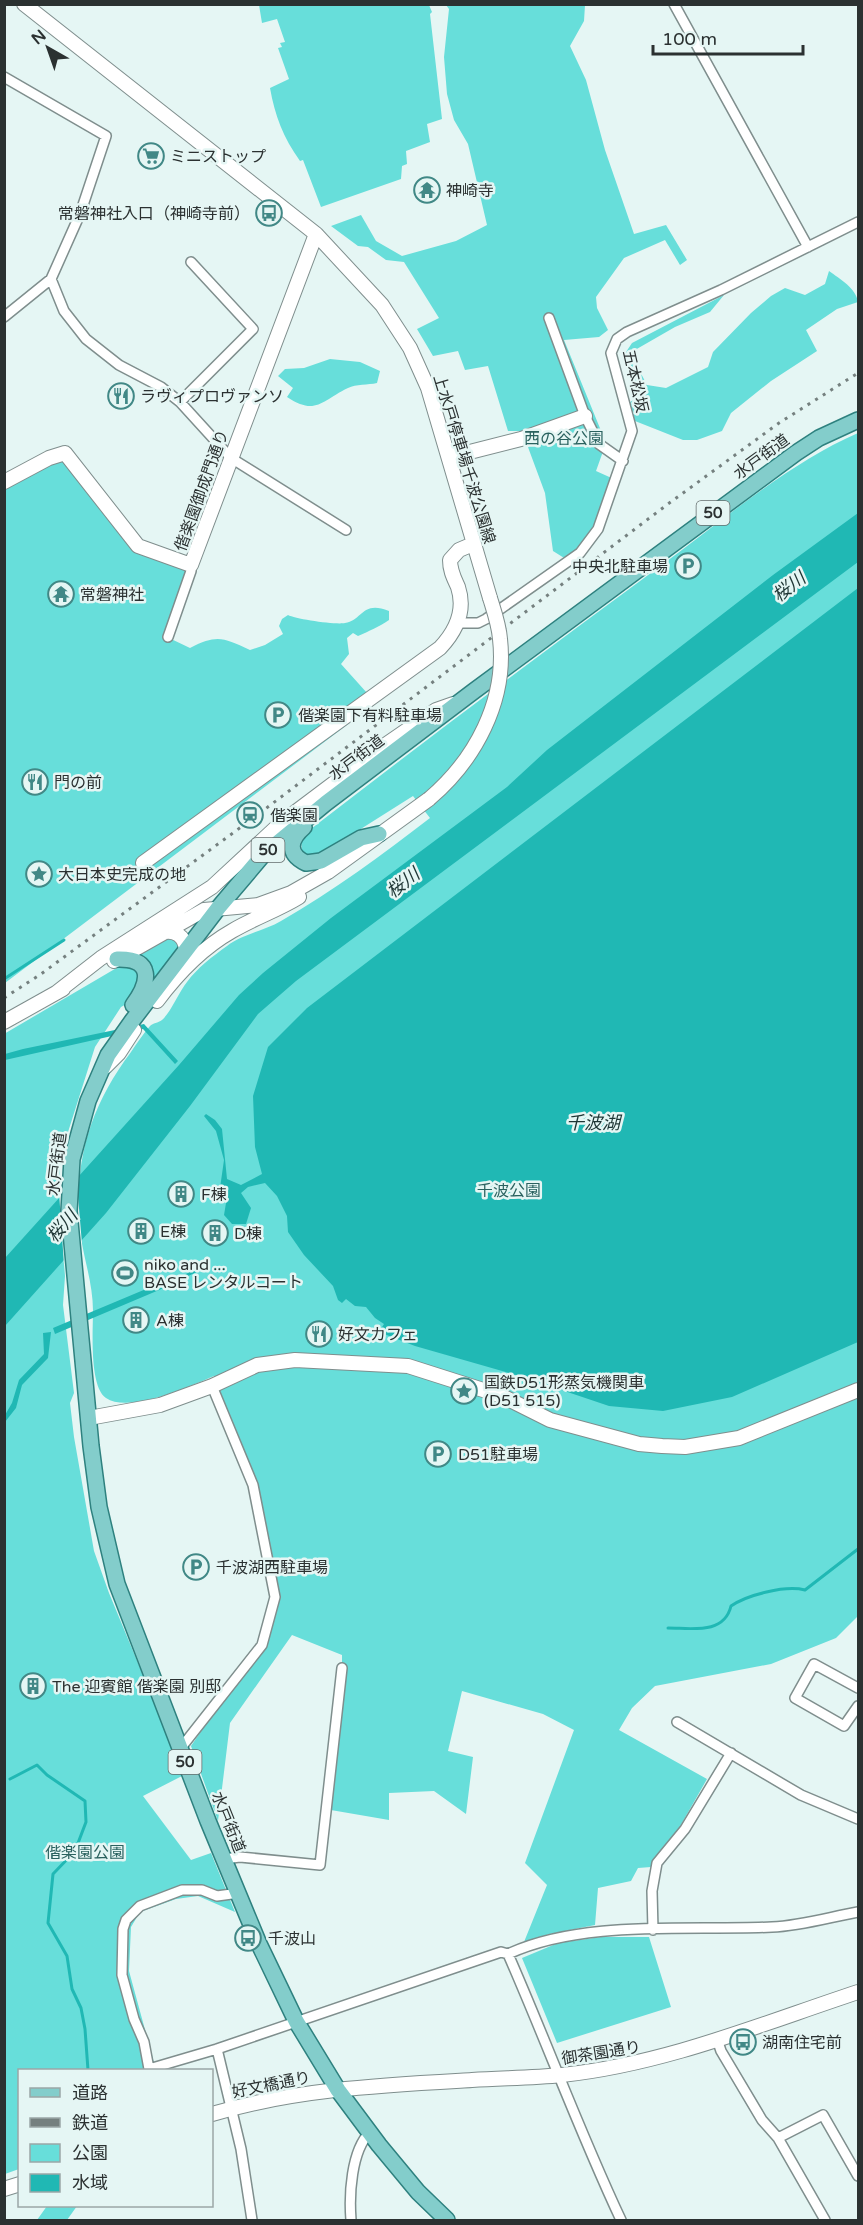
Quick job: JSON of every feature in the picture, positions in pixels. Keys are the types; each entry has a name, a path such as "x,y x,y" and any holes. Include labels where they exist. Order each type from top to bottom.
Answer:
{"main road":[{"name":"水戸街道","path":"447,2220 418,2192 338,2090 296,2021 264,1954 224,1859 117,1584 99,1507 89,1418 69,1210 72,1159 80,1124 99,1073 108,1056 219,907 248,870 270,848 520,656 796,453 819,438 858,420"},
{"path":"326,803 317,817 293,839 292,846 301,860 306,863 321,861 361,838 379,834"},
{"path":"108,1056 112,1035 138,999 146,978 144,968 134,960 117,959"}],"street":[{"name":"上水戸停車場千波公園線","path":"24,4 316,234 361,280 398,326 428,388 450,457 496,619 501,652 493,707 482,734 464,764 429,799 328,872 272,901 236,908 219,907 195,913 56,993"},
{"path":"674,4 808,247"},
{"path":"4,77 106,136 80,214 51,279 4,317"},
{"name":"五本松坂","path":"623,461 632,431 611,353 616,339 858,222"},
{"name":"偕楽園御成門通り","path":"4,482 49,458 65,453 138,546 191,565 316,234"},
{"path":"180,402 253,329 191,262"},
{"path":"51,279 64,311 86,339 119,365 161,387 180,402 231,458 346,530"},
{"path":"458,622 478,623 486,619 580,553 598,529 623,461 599,444 585,416 549,318"},
{"path":"450,457 521,439 585,416"},
{"path":"143,863 440,648 452,636 461,609 460,596 450,567 450,560 459,550 473,544"},
{"path":"168,638 191,571 191,565"},
{"path":"4,1022 56,993 101,958 212,887 281,823 386,744 436,710 458,703"},
{"path":"99,1073 119,1053 163,993 193,960 221,937 277,910 306,892 328,872"},
{"path":"159,934 165,931 177,933 183,939 186,950"},
{"path":"89,1418 159,1405 212,1386 257,1365 295,1360 408,1365 502,1396 550,1420 576,1428 639,1444 685,1447 739,1438 858,1390"},
{"path":"180,1749 262,1645 275,1597 253,1485 212,1386"},
{"path":"858,1688 814,1664 795,1698 844,1726 858,1706"},
{"path":"224,1859 240,1857 320,1864 342,1668"},
{"path":"677,1722 801,1795 858,1819"},
{"path":"653,1930 652,1891 657,1863 685,1829 731,1753"},
{"path":"239,1893 217,1896 202,1890 182,1890 140,1906 132,1912 123,1929 122,1975 134,2019 144,2042 149,2068 216,2049 501,1952 508,1954 549,1940 598,1932 775,1927 858,1912"},
{"path":"508,1954 597,2169 621,2220"},
{"name":"御茶園通り","path":"338,2090 560,2075 611,2069 652,2060 858,1992"},
{"path":"717,2039 721,2051 762,2120 778,2138 825,2220"},
{"path":"216,2049 232,2108 252,2220"},
{"name":"好文橋通り","path":"213,2114 282,2097 338,2090"},
{"path":"778,2138 823,2115 858,2176"},
{"path":"351,2220 351,2189 357,2158 363,2139 370,2132"}],"green space":[{"path":"259,5 429,5 432,12 430,14 442,119 427,124 430,142 406,151 407,164 402,166 401,179 321,207 303,160 300,161 284,135 274,108 270,88 289,79 278,48 282,47 280,43 285,42 277,19 262,23"},
{"name":"西の谷公園","path":"446,5 585,5 584,21 570,46 586,80 605,150 634,234 666,225 687,260 680,265 665,240 624,258 596,297 597,308 608,330 599,337 564,340 606,443 596,471 616,480 598,529 569,561 553,551 545,493 522,431 508,431 488,366 465,370 458,351 433,356 417,329 439,318 404,262 386,260 368,247 358,246 331,226 361,215 376,241 402,256 456,241 487,225 468,144 454,120 447,94 444,57 449,9"},
{"path":"829,271 851,288 858,302 837,309 806,330 817,351 771,381 731,413 722,431 697,440 683,440 635,421 629,403 636,398 626,352 632,343 724,295 710,312 675,327 635,350 636,364 647,385 666,388 708,367 713,352 771,296 785,288 805,295 825,284"},
{"path":"330,359 360,362 380,371 377,383 351,387 312,406 297,403 287,397 293,388 278,376 285,369 304,368"},
{"name":"千波公園","path":"858,433 858,1616 836,1638 771,1664 655,1686 632,1708 619,1730 707,1779 678,1830 651,1867 638,1868 631,1881 598,1888 595,1925 524,1942 547,1885 525,1863 574,1730 543,1714 462,1691 448,1751 473,1757 466,1814 434,1791 389,1793 389,1820 325,1809 342,1655 292,1635 230,1723 218,1821 191,1746 262,1645 275,1597 253,1485 217,1391 214,1376 175,1392 144,1401 116,1402 106,1398 101,1392 94,1370 91,1288 79,1221 78,1197 83,1153 96,1111 117,1072 150,1026 165,1016 184,986 200,967 233,942 274,924 319,897 430,818 413,796 318,856 305,855 302,851 301,840 307,832 482,698 756,494 806,461"},
{"name":"偕楽園","path":"65,459 137,548 189,567 167,637 190,648 207,641 220,639 250,650 265,645 283,634 279,626 282,619 288,615 316,621 345,623 368,609 380,608 389,611 389,620 358,636 353,633 347,638 349,654 341,664 376,703 5,983 5,487 45,465"},
{"name":"偕楽園公園","path":"171,936 179,945 144,994 121,1007 95,1047 62,1151 58,1189 65,1276 63,1305 74,1393 70,1403 74,1437 94,1551 182,1776 143,1796 191,1860 211,1853 235,1912 198,1896 176,1899 140,1912 131,1927 129,1971 156,2069 18,2069 18,2169 5,2174 4,1034"},
{"path":"601,1937 649,1937 671,2007 557,2043 522,1958 558,1943"},
{"path":"46,2207 76,2207 67,2220 37,2220"}],"water":[{"name":"桜川","path":"858,513 858,562 296,981 258,1014 190,1106 106,1213 5,1326 5,1258 239,995 331,918 507,787 547,750 773,575"},
{"name":"千波湖","path":"858,588 858,1342 732,1397 663,1411 609,1406 523,1377 415,1346 379,1332 384,1324 375,1318 366,1307 355,1306 346,1299 342,1303 338,1300 333,1286 304,1255 288,1232 287,1216 277,1196 265,1183 248,1187 241,1193 251,1208 246,1224 232,1224 224,1215 227,1197 220,1188 224,1160 216,1131 204,1116 206,1114 215,1120 222,1129 227,1179 241,1185 262,1174 255,1147 253,1096 268,1047 307,1008"},
{"path":"144,1024 178,1061 175,1064 143,1029 5,1060 5,1054 23,1049"},
{"path":"177,1276 178,1282 55,1334 53,1328"},
{"path":"51,1332 48,1358 22,1385 16,1408 5,1422 5,1415 12,1403 19,1380 44,1354 43,1333"}],"pier":[{"path":"80,1169 78,1196 82,1244 64,1265 59,1192"}],"waterway":[{"path":"4,979 64,940"},
{"path":"187,1275 204,1267"},
{"path":"668,1628 696,1629 714,1626 727,1615 731,1606 746,1598 777,1590 805,1590 858,1549"},
{"path":"10,1779 37,1765 47,1775 85,1801 86,1822 75,1851 53,1874 48,1923 67,1956 72,1989 81,2008 85,2029 88,2069"}],"railway":[{"path":"4,998 41,974 252,819 668,504 779,423 858,373"}],"place":[{"name":"ミニストップ","path":"151,156"},
{"name":"神崎寺","path":"427,190"},
{"name":"常磐神社入口（神崎寺前）","path":"269,213"},
{"name":"ラヴィプロヴァンソ","path":"121,396"},
{"name":"中央北駐車場","path":"688,566"},
{"name":"常磐神社","path":"61,594"},
{"name":"偕楽園下有料駐車場","path":"278,715"},
{"name":"門の前","path":"35,782"},
{"name":"偕楽園","path":"250,815"},
{"name":"大日本史完成の地","path":"39,874"},
{"name":"F棟","path":"181,1194"},
{"name":"E棟","path":"141,1231"},
{"name":"D棟","path":"215,1233"},
{"name":"niko and ... BASE レンタルコート","path":"125,1273"},
{"name":"A棟","path":"136,1320"},
{"name":"好文カフェ","path":"319,1334"},
{"name":"国鉄D51形蒸気機関車 (D51 515)","path":"464,1391"},
{"name":"D51駐車場","path":"438,1454"},
{"name":"千波湖西駐車場","path":"196,1567"},
{"name":"The 迎賓館 偕楽園 別邸","path":"33,1686"},
{"name":"千波山","path":"248,1938"},
{"name":"湖南住宅前","path":"743,2042"}]}
